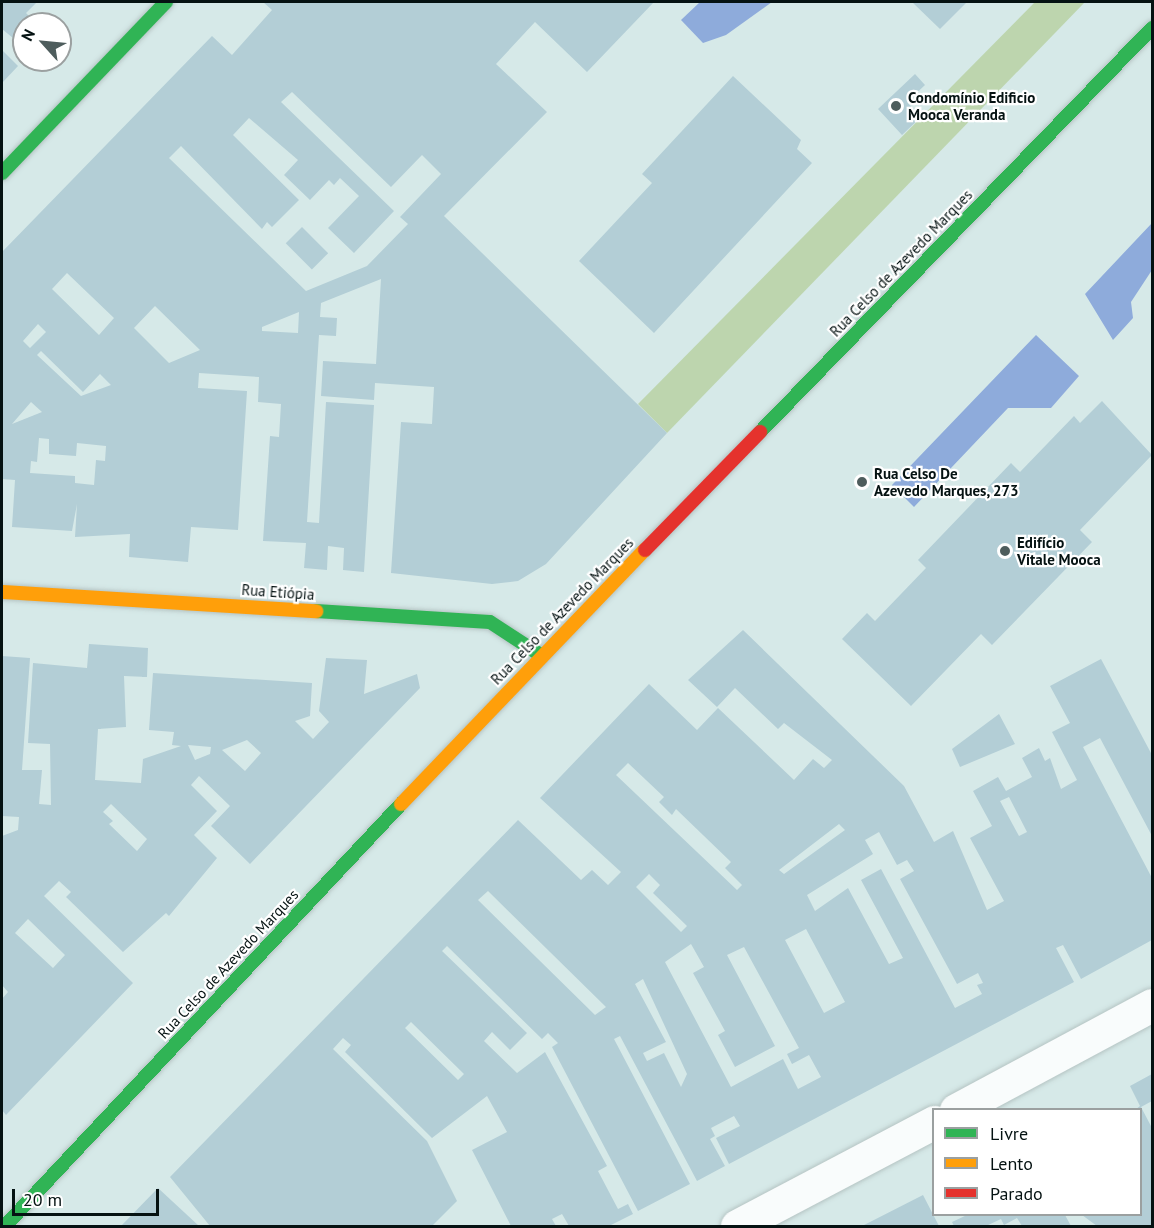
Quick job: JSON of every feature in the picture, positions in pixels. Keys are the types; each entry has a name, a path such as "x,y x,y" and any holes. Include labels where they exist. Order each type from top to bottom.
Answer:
{"main road":[{"path":"2,173 166,2"},
{"name":"Rua Celso de Azevedo Marques","path":"5,1227 542,656 1152,28"},
{"name":"Rua Etiópia","path":"2,591 490,622 542,656"}],"street":[{"path":"960,1108 1152,1005"},
{"path":"737,1227 932,1123"}],"green space":[{"path":"1035,2 1085,2 667,433 638,404"}],"water":[{"path":"700,2 772,2 726,35 703,43 681,20"},
{"path":"1152,223 1152,270 1131,302 1133,318 1113,340 1085,294"},
{"path":"1036,335 1079,376 1051,408 1008,408 914,507 892,485"}],"building":[{"path":"2,2 37,2 27,12 12,12 12,37 2,29"},
{"path":"263,2 654,2 587,72 535,22 496,64 547,112 444,216 667,433 546,564 518,581 492,584 391,573 401,422 432,424 434,387 375,383 374,400 321,396 323,361 376,364 381,279 321,303 320,317 337,318 336,336 319,335 307,522 319,523 326,402 374,405 364,572 343,570 344,548 328,546 327,570 304,568 306,543 263,541 270,436 279,437 281,404 258,402 259,377 199,373 198,388 247,391 238,530 191,527 188,562 129,557 130,534 75,537 77,504 72,531 12,527 15,480 2,479 2,252 212,36 232,55 272,10","holes":["292,92 391,187 422,155 441,174 400,217 408,224 367,266 306,291 169,158 181,146 262,229 267,222 272,227 299,200 233,135 249,118 298,160 284,175 310,200 329,180 334,185 340,178 359,196 328,228 354,253 394,211 281,102","67,273 114,318 99,335 52,289","155,306 200,350 169,363 134,328","299,312 298,333 262,331 262,327","38,324 46,332 30,348 23,341","41,351 83,392 100,374 111,385 81,396 37,355","31,402 42,412 12,424","39,438 49,439 49,454 76,456 77,443 106,446 105,461 96,460 94,485 75,483 75,476 30,473 31,461 37,462"]},
{"path":"912,2 967,2 940,29"},
{"path":"2,50 12,60 12,72 2,83"},
{"name":"Condomínio Edificio Mooca Veranda","path":"915,74 925,85 907,102 921,117 902,135 878,109"},
{"path":"733,76 801,140 797,149 812,163 654,333 579,261 652,183 642,174"},
{"path":"302,227 328,253 312,269 286,243"},
{"name":"Edifício Vitale Mooca","path":"1102,401 1152,455 1080,530 1092,542 992,645 981,634 911,706 842,639 867,613 875,621 926,568 918,560 1011,463 1020,472 1074,416 1080,423"},
{"path":"743,630 904,786 934,842 953,831 987,910 1004,901 970,838 992,826 973,791 998,777 1006,791 1032,777 1022,758 1039,748 1045,761 1050,758 1061,789 1077,780 1052,732 1070,723 1050,686 1101,659 1152,755 1152,836 1100,738 1083,747 1152,878 1152,940 1081,979 1063,945 1056,948 1074,982 729,1164 716,1138 740,1126 734,1116 711,1128 715,1136 710,1139 725,1166 697,1181 620,1036 614,1039 690,1184 638,1211 552,1047 558,1043 548,1033 542,1039 447,946 442,951 527,1033 510,1050 492,1032 484,1041 517,1073 545,1052 607,1166 598,1171 618,1209 628,1204 633,1214 609,1226 569,1226 562,1214 552,1219 556,1226 511,1226 472,1150 507,1132 487,1096 432,1138 345,1052 351,1045 343,1038 333,1049 427,1141 457,1201 432,1226 210,1226 170,1177 518,820 581,880 592,870 608,885 621,872 540,798 649,684 697,730 718,708 794,780 813,759 824,768 832,760 784,723 778,729 735,688 717,707 688,680","holes":["628,763 664,797 659,802 672,815 676,809 731,862 725,868 742,885 737,890 616,775","1009,797 1027,832 1019,836 1000,801","839,824 845,830 784,874 779,870","879,832 897,865 907,860 914,871 900,879 957,984 978,973 983,983 977,985 982,994 955,1008 881,869 861,880 903,958 889,964 848,888 815,911 807,895 873,854 865,840","649,874 660,885 653,893 687,926 681,932 636,887","488,891 606,1007 595,1015 478,900","806,929 845,1002 824,1013 785,940","691,944 704,967 693,973 725,1031 718,1035 735,1067 775,1046 727,955 744,947 799,1048 787,1054 792,1064 809,1055 821,1077 798,1089 783,1059 731,1087 665,962","643,979 687,1074 681,1087 664,1053 647,1061 643,1053 666,1042 635,984","411,1022 464,1074 458,1080 405,1028"]},
{"path":"89,644 148,648 147,677 124,676 126,727 98,729 95,780 141,783 143,759 181,746 172,745 174,732 149,730 153,673 312,683 310,716 295,721 313,739 329,722 319,711 326,658 367,660 364,694 417,674 420,688 250,864 211,826 230,806 199,776 191,785 217,811 194,835 217,858 169,916 166,913 123,952 66,897 71,892 59,881 44,896 133,983 6,1115 2,1110 2,999 8,992 2,985 2,836 18,830 19,817 2,816 2,656 30,658 22,770 42,770 39,804 51,805 50,744 28,743 33,663 87,668","holes":["247,740 261,753 245,771 222,750","188,745 211,747 210,754 195,760","111,804 147,839 137,851 109,824 113,821 103,812","28,919 65,955 53,968 15,933"]},
{"path":"999,714 1015,744 960,767 952,749"},
{"path":"1152,1074 1152,1101 1138,1108 1140,1106 1130,1086"},
{"path":"1142,1109 1152,1128 1152,1226 1097,1226 1083,1216 1142,1216"},
{"path":"158,1188 199,1226 121,1226"},
{"path":"923,1195 939,1226 862,1226"},
{"path":"965,1216 1066,1216 1071,1226 1022,1226 1017,1218 1004,1225 1001,1219 986,1226 954,1226 952,1222"}],"traffic: fast":[{"path":"2,173 166,2"},
{"path":"760,432 1152,28"},
{"path":"316,611 490,622 542,656"},
{"path":"5,1226 401,804"}],"traffic: slow":[{"path":"401,804 645,550"},
{"path":"2,592 316,611"}],"traffic: jam":[{"path":"645,550 760,432"}],"place":[{"name":"Condomínio Edificio Mooca Veranda","path":"896,106"},
{"name":"Rua Celso De Azevedo Marques, 273","path":"862,482"},
{"name":"Edifício Vitale Mooca","path":"1005,551"}]}
